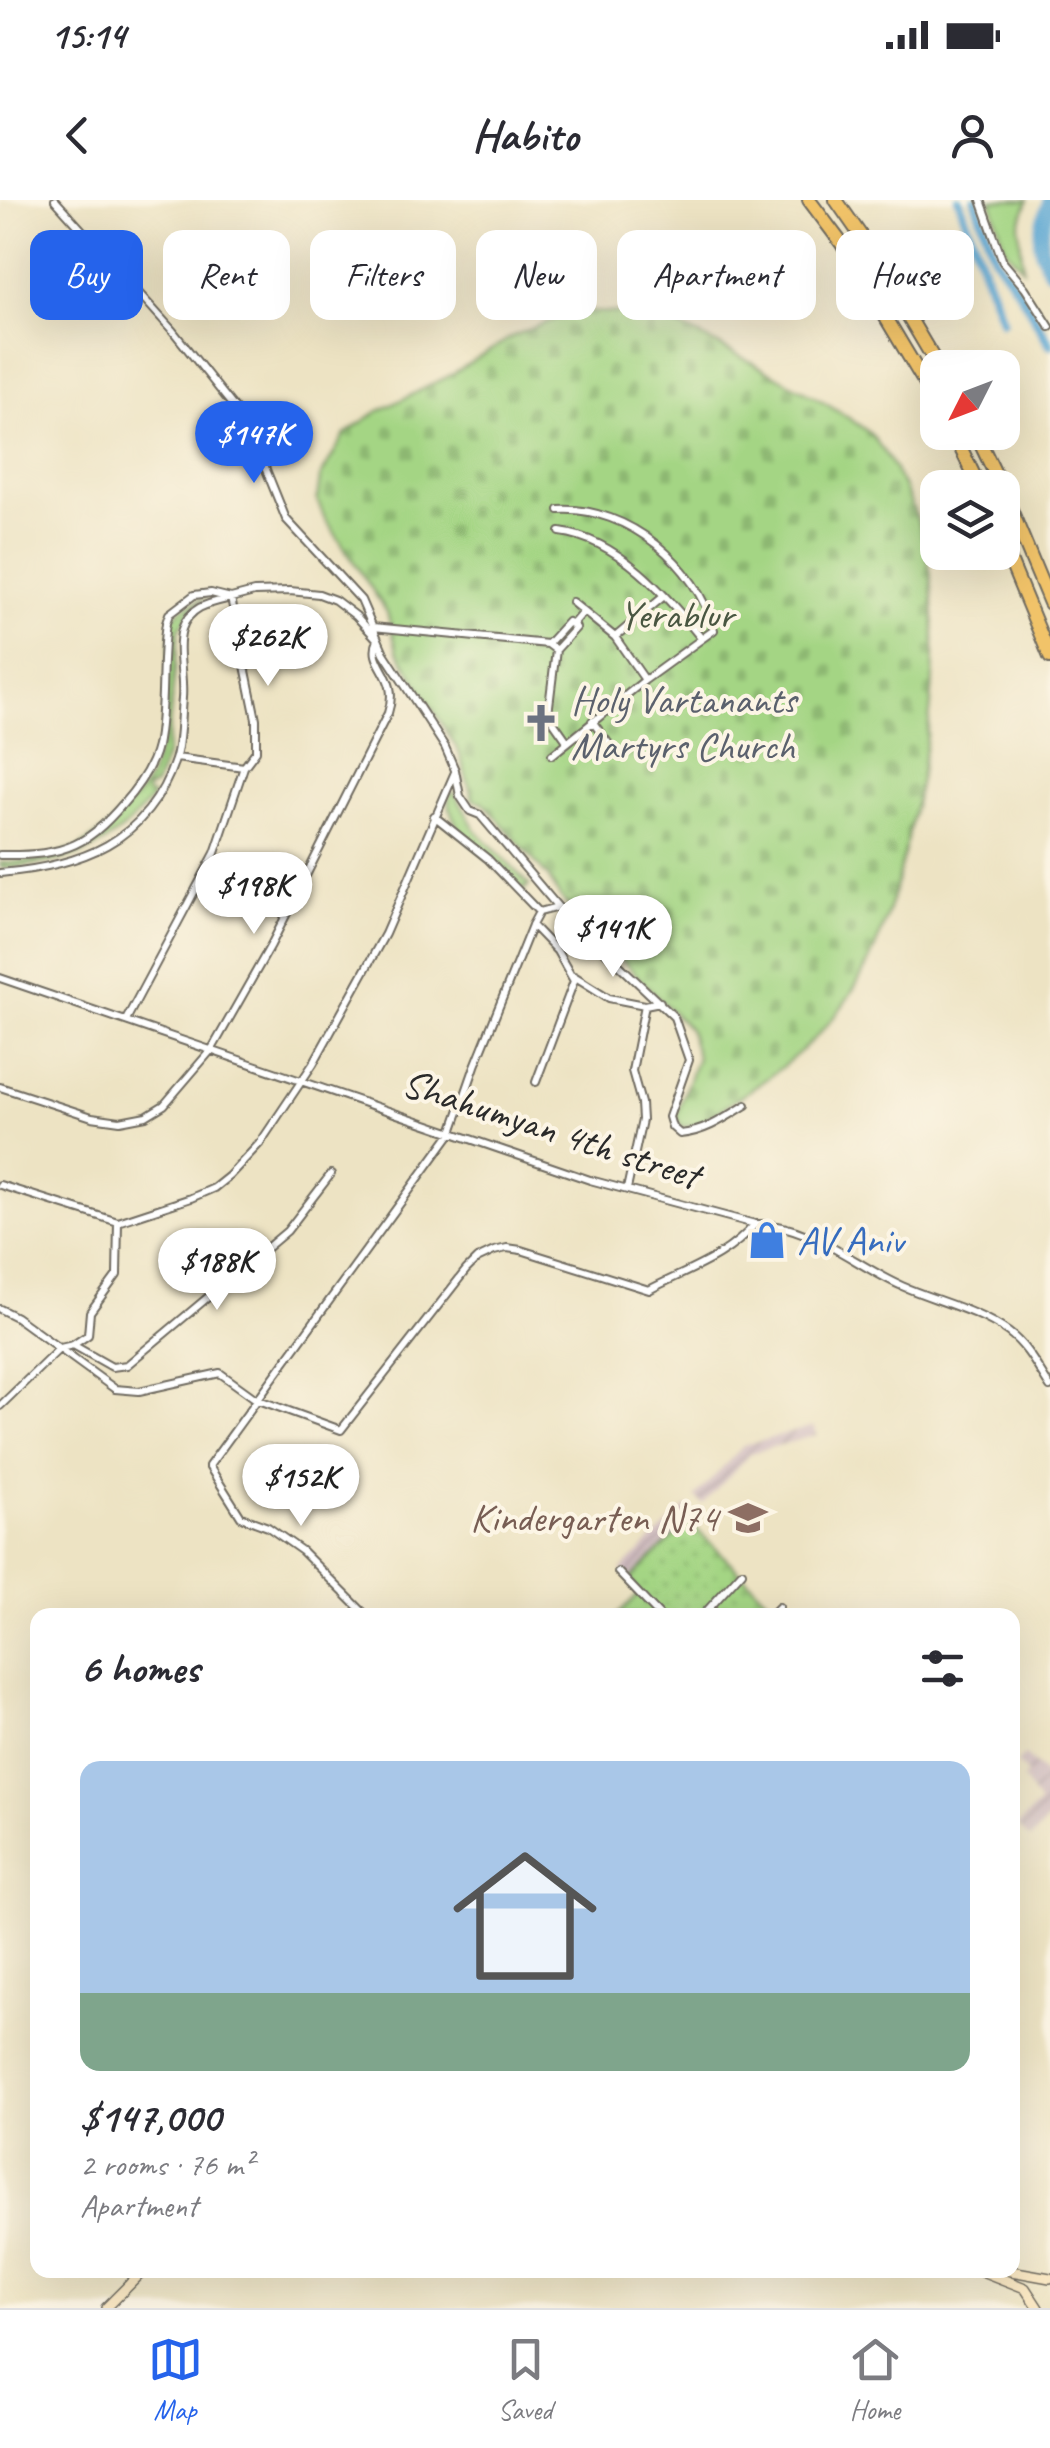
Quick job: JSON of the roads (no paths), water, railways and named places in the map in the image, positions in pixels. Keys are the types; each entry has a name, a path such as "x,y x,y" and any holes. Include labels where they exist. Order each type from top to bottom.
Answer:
{"highway":[{"path":"810,200 842,244 920,375"},
{"path":"836,200 928,350"},
{"path":"1020,532 1050,604"},
{"path":"1014,570 1050,656"}],"main road":[{"path":"1020,2273 1050,2278"},
{"path":"102,2308 132,2278"},
{"path":"1001,2278 1023,2286 1038,2308"}],"street":[{"path":"0,1087 92,1117 120,1120 146,1116 164,1105 212,1050 271,945 388,713 392,688 375,657 378,640 360,600 286,518 254,440 236,410 173,331 54,200"},
{"path":"981,200 1003,262 1050,327"},
{"path":"552,755 714,630 710,613 696,590 667,554 649,539 610,517 559,510"},
{"path":"560,532 611,552 646,575 701,638"},
{"path":"0,873 48,869 86,857 114,842 138,822 161,794 176,758 183,686 181,634 200,605 254,592 319,594 349,610 378,640 439,734 455,770 460,796 470,812 480,815 558,907 660,1002 679,1026 688,1060 668,1116 672,1127 680,1134 691,1133 746,1105"},
{"path":"0,854 38,856 66,848 86,840 113,815 145,776 156,751 164,634 169,614 194,594 231,598"},
{"path":"615,637 663,596"},
{"path":"126,1020 214,853 244,768 256,751 256,718 231,598"},
{"path":"572,602 615,637 645,680"},
{"path":"572,625 583,612"},
{"path":"548,644 568,622 576,628 556,650 548,714 567,741"},
{"path":"373,627 548,644 556,650"},
{"path":"592,721 618,756"},
{"path":"176,758 244,768"},
{"path":"0,1185 118,1222 153,1213 214,1188 260,1143 313,1064 385,934 455,770"},
{"path":"434,816 488,859 539,912"},
{"path":"359,1608 302,1551 268,1527 241,1516 209,1466 452,1132 474,1066 532,925 539,912 558,907"},
{"path":"532,925 557,951 574,981 536,1082"},
{"path":"570,973 609,998 645,1005 660,1002"},
{"name":"Shahumyan 4th street","path":"0,978 590,1180 756,1224 776,1223 833,1248 900,1285 1009,1333 1032,1356 1050,1387"},
{"path":"627,1189 642,1120 632,1072 645,1005"},
{"path":"73,1346 112,1367 128,1365 287,1231 331,1174"},
{"path":"0,1406 60,1348 73,1346 88,1335 90,1312 117,1275 118,1222"},
{"path":"0,1310 16,1316 115,1389 138,1391 220,1374 256,1399 341,1430 451,1288 478,1260 494,1251 521,1250 649,1290 725,1254 756,1224"},
{"path":"0,1326 10,1316"},
{"path":"618,1572 652,1608"},
{"path":"709,1608 742,1572"}],"waterway":[{"path":"959,200 1002,321"},
{"path":"975,200 995,258 1050,345"},
{"path":"1050,201 1041,236 1042,253 1050,270"}],"place":[{"name":"Holy Vartanants Martyrs Church","path":"541,723"},
{"name":"AV Aniv","path":"767,1240"},
{"name":"Kindergarten N74","path":"748,1518"}],"park label":[{"name":"Yerablur","path":"676,615"}]}
